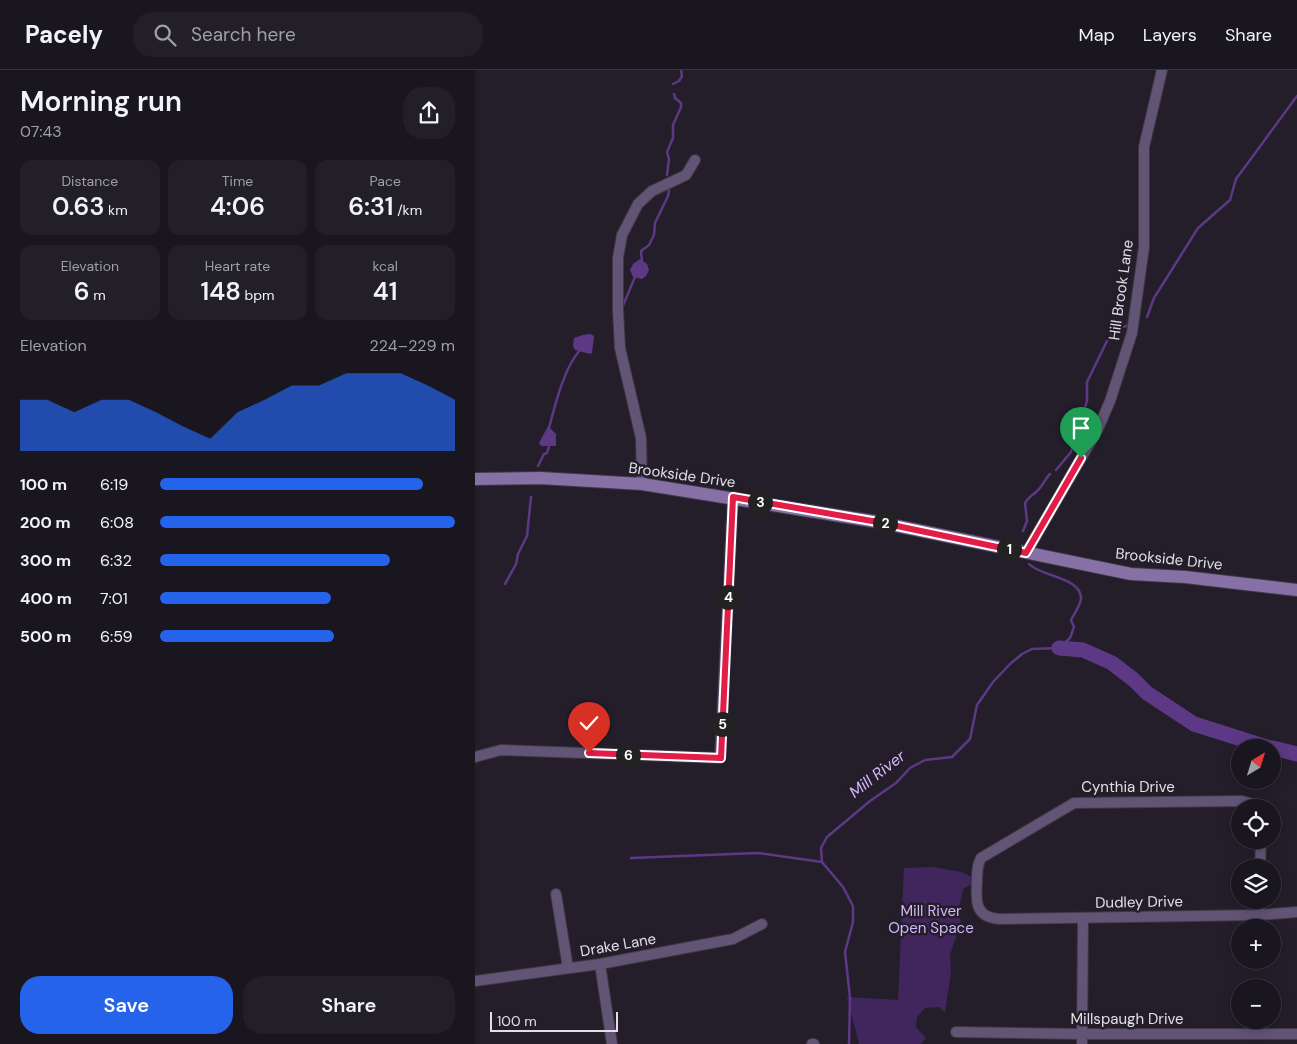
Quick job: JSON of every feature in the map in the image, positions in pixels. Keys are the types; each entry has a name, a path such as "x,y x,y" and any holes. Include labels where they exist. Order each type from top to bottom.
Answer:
{"main road":[{"name":"Brookside Drive","path":"475,479 541,478 642,484 733,497 878,522 1131,574 1204,579 1297,590"}],"street":[{"name":"Hill Brook Lane","path":"1026,553 1098,429 1110,401 1133,333 1144,247 1144,148 1163,70"},
{"path":"642,484 641,438 620,348 618,258 623,235 638,204 652,191 686,175 695,160"},
{"path":"475,757 501,750 721,758 733,497"},
{"name":"Cynthia Drive","path":"982,914 976,899 977,866 981,858 1074,803 1231,802"},
{"path":"556,894 568,968"},
{"path":"1259,909 1259,915"},
{"name":"Dudley Drive","path":"982,914 989,918 999,919 1259,915 1297,912"},
{"path":"1082,1039 1083,918"},
{"name":"Drake Lane","path":"475,981 599,964 733,938 762,924"},
{"path":"599,964 612,1044"},
{"name":"Millspaugh Drive","path":"956,1032 1082,1039 1297,1034"}],"green space":[{"name":"Mill River Open Space","path":"932,867 962,872 977,880 963,889 959,908 961,923 950,954 951,972 945,1012 939,1007 925,1008 917,1017 916,1027 926,1038 921,1044 859,1044 847,997 898,1000 904,868"}],"shaded area":[{"path":"640,259 647,264 649,270 642,279 633,277 630,270 633,264"},
{"path":"590,334 594,336 592,353 575,350 573,346 574,338"},
{"path":"548,426 556,434 556,446 541,446 539,443"}],"waterway":[{"path":"673,84 679,81 682,76 681,70"},
{"path":"667,175 669,159 667,152 673,138 673,125 681,107 681,103 675,98 674,94"},
{"path":"1147,317 1154,298 1198,228 1230,200 1236,179 1297,96"},
{"path":"642,262 641,251 649,245 654,235 655,223 669,190"},
{"path":"622,308 635,277"},
{"path":"1056,470 1071,452 1087,401 1087,382 1107,341 1116,329 1129,325"},
{"path":"549,428 565,377 580,350"},
{"path":"538,466 544,454 547,453 550,443"},
{"path":"1023,531 1027,521 1025,503 1050,474"},
{"path":"505,584 516,564 518,554 527,536 531,497"},
{"name":"Mill River","path":"849,1044 850,998 845,952 853,922 853,906 843,887 822,862 821,848 827,837 870,801 896,783 910,768 925,760 952,757 970,739 977,705 993,682 1010,664 1022,654 1032,649 1059,648 1070,638 1074,627 1071,620 1081,599 1080,592 1068,582 1042,572 1029,564"},
{"name":"Mill River","path":"1059,648 1083,650 1112,663 1147,693 1194,724 1242,739"},
{"name":"Mill River","path":"1281,750 1297,754"},
{"path":"631,858 758,853 822,862"}],"route":[{"path":"589,753 721,758 733,497 878,522 1026,553 1081,458"}]}
